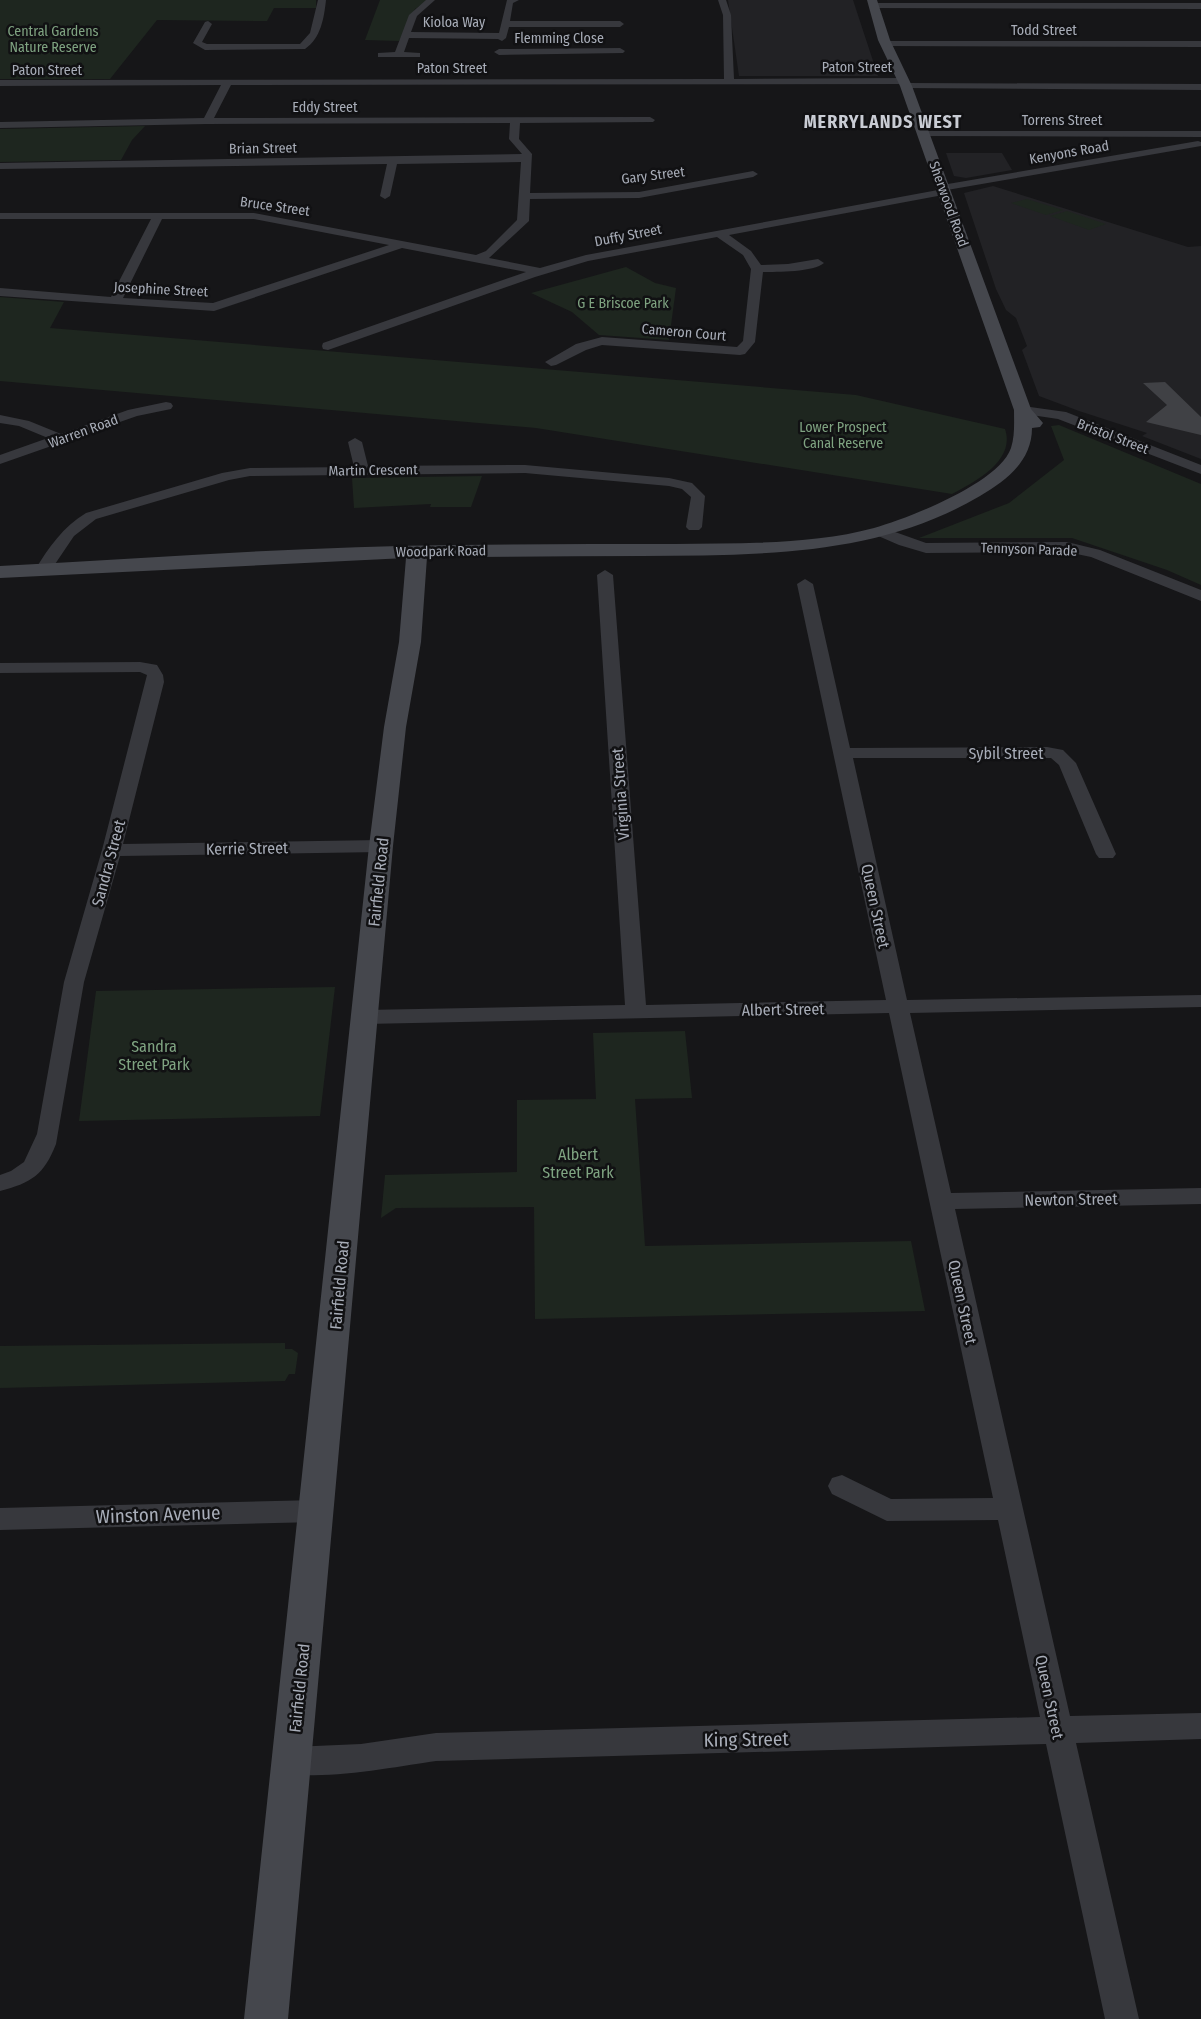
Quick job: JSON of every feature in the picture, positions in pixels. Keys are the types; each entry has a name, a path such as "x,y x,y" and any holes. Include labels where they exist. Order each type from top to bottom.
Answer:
{"main road":[{"name":"Sherwood Road","path":"873,3 886,44 904,83 1023,410 1035,425 1037,434 1034,450 1013,470 997,491 971,506 887,534"},
{"name":"Woodpark Road","path":"0,572 417,551 761,550 887,534"},
{"name":"Fairfield Road","path":"266,2019 381,846 395,727 410,642 417,551"}],"street":[{"path":"192,48 201,46 214,48 304,47 308,44 319,20 322,0"},
{"path":"398,55 412,15 432,0"},
{"path":"493,82 508,2 515,0"},
{"path":"722,0 728,15 729,81"},
{"path":"873,3 1201,6"},
{"path":"201,46 196,43 208,24"},
{"path":"504,24 620,24"},
{"name":"Kioloa Way","path":"405,35 502,36"},
{"name":"Todd Street","path":"886,44 1201,44"},
{"name":"Flemming Close","path":"497,60 620,51"},
{"path":"381,55 417,55"},
{"name":"Paton Street","path":"0,83 729,81 1201,87"},
{"path":"207,121 226,83"},
{"path":"478,259 490,253 522,221 525,196 526,152 514,138 516,119"},
{"name":"Eddy Street","path":"0,125 207,121 650,120"},
{"name":"Torrens Street","path":"923,134 1201,134"},
{"name":"Kenyons Road","path":"942,190 1201,143"},
{"name":"Brian Street","path":"0,166 526,159"},
{"path":"385,196 393,160"},
{"name":"Gary Street","path":"525,196 639,194 753,174"},
{"name":"Duffy Street","path":"328,346 542,271 593,256 942,190"},
{"path":"115,301 159,215"},
{"name":"Bruce Street","path":"0,216 254,216 542,271"},
{"path":"719,233 747,253 757,269 788,268 818,263"},
{"name":"Josephine Street","path":"0,292 194,308 214,307 401,244"},
{"name":"Cameron Court","path":"551,362 582,347 602,341 740,351 749,342 757,269"},
{"name":"Warren Road","path":"0,460 133,413 166,406"},
{"name":"Bristol Street","path":"1023,410 1061,415 1201,470"},
{"path":"0,419 18,421 35,426 60,439"},
{"path":"355,442 362,470"},
{"name":"Martin Crescent","path":"43,570 58,546 73,528 82,521 105,510 239,473 525,469 670,482 687,486 698,496 694,527"},
{"name":"Tennyson Parade","path":"887,534 926,548 1067,547 1095,553 1201,596"},
{"name":"Virginia Street","path":"605,575 636,1012"},
{"name":"Queen Street","path":"805,584 1122,2019"},
{"name":"Sandra Street","path":"0,668 128,666 146,668 154,672 155,682 112,850 74,982 48,1134 43,1150 29,1172 0,1184"},
{"name":"Sybil Street","path":"842,753 1047,752 1057,754 1067,763 1106,854"},
{"name":"Kerrie Street","path":"112,850 381,846"},
{"name":"Albert Street","path":"365,1017 1201,1001"},
{"name":"Newton Street","path":"941,1201 1201,1196"},
{"path":"842,1486 888,1510 1009,1509"},
{"name":"Winston Avenue","path":"0,1518 317,1511"},
{"name":"King Street","path":"292,1761 361,1758 436,1747 1201,1726"}],"shaded area":[{"path":"728,0 853,0 878,76 739,76"},
{"path":"946,153 1002,153 1012,170 966,178 954,176"},
{"path":"993,186 1188,247 1201,246 1201,459 1142,436 1147,433 1039,396 1022,350 1027,346 1016,318 1006,310 996,289 964,193"}],"green space":[{"name":"Central Gardens Nature Reserve","path":"0,0 316,0 316,8 274,8 267,21 157,20 110,79 0,79"},
{"path":"380,0 428,0 415,9 399,41 365,40"},
{"path":"145,126 132,140 121,160 0,162 0,129"},
{"path":"1027,199 1063,210 1046,215 1011,203"},
{"path":"1067,211 1106,224 1089,230 1050,216"},
{"name":"G E Briscoe Park","path":"626,267 655,283 676,288 669,340 599,335 572,312 531,293"},
{"name":"Lower Prospect Canal Reserve","path":"0,297 64,302 50,328 856,395 1005,429 1007,440 1004,451 991,469 952,494 536,428 0,381"},
{"path":"1059,425 1201,484 1201,585 1167,570 1072,538 919,538 1009,503 1064,460 1051,426"},
{"path":"482,476 471,507 430,507 431,504 354,508 352,478"},
{"name":"Sandra Street Park","path":"335,987 320,1116 79,1121 96,991"},
{"name":"Albert Street Park","path":"685,1031 692,1098 635,1099 645,1246 911,1241 925,1311 535,1319 534,1207 396,1208 381,1218 385,1175 517,1172 517,1100 596,1099 593,1033"},
{"path":"285,1343 285,1349 292,1349 298,1353 295,1374 289,1374 285,1381 0,1388 0,1346"}],"building":[{"path":"1165,382 1201,417 1201,435 1146,422 1167,405 1143,383"}],"district":[{"name":"MERRYLANDS WEST","path":"883,122"}]}
